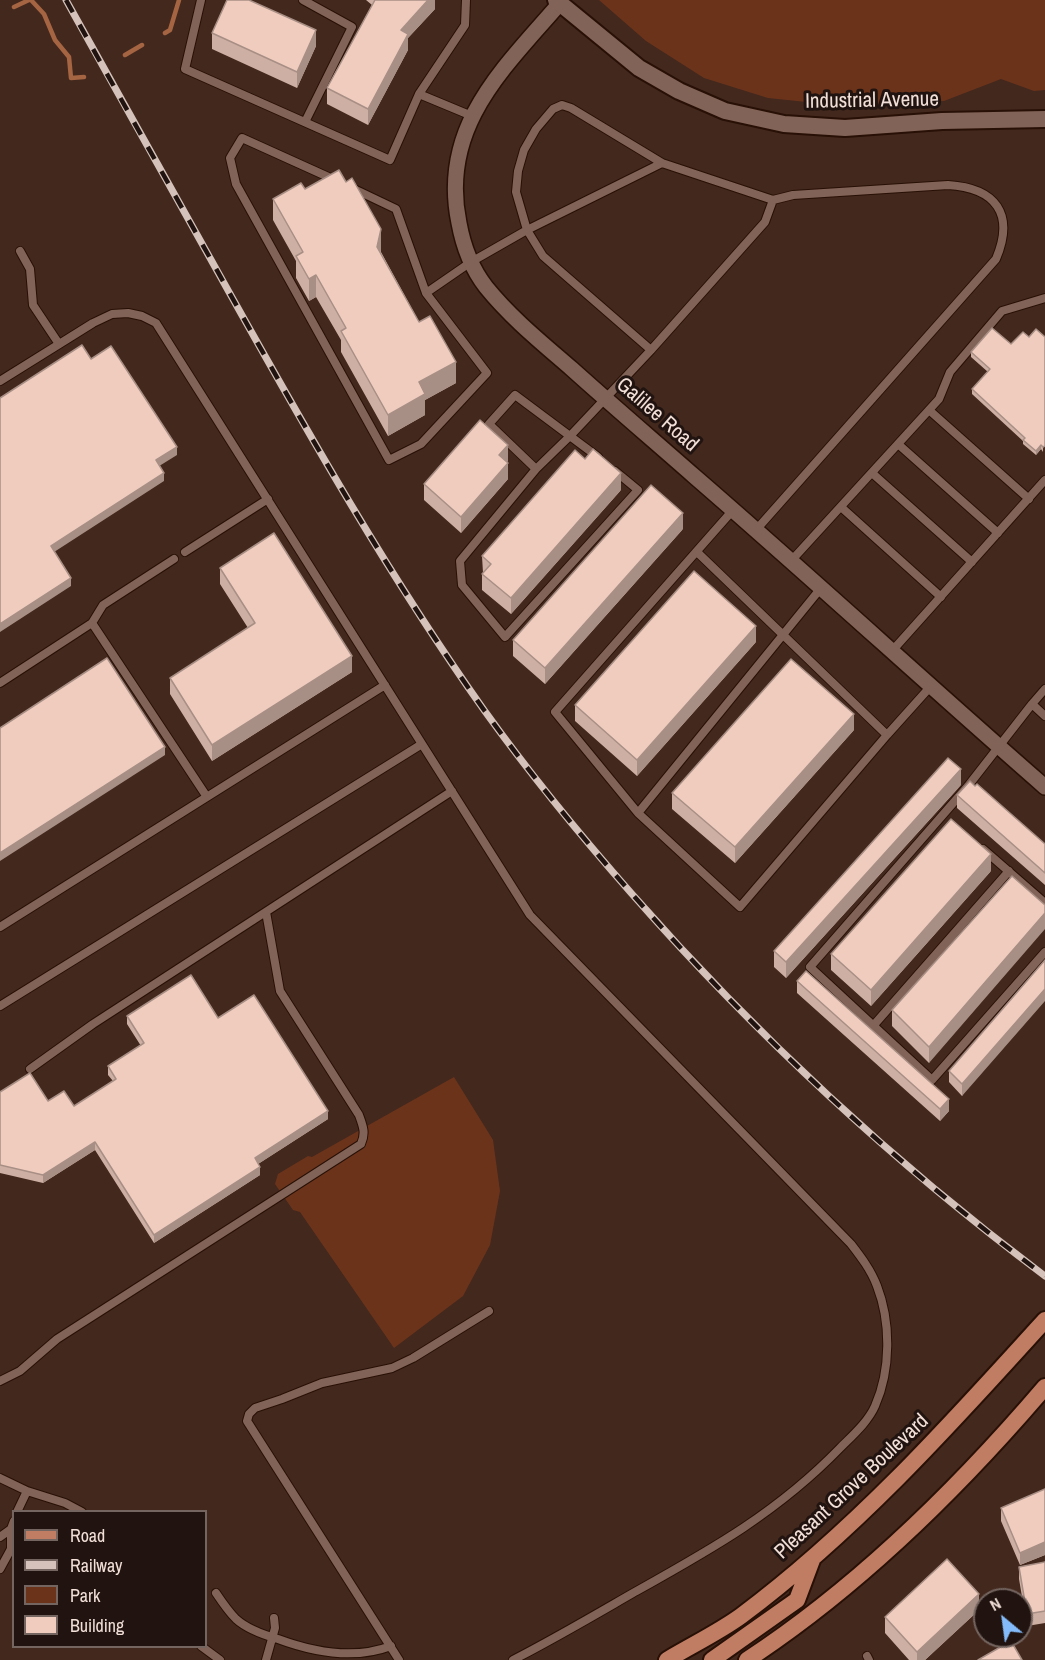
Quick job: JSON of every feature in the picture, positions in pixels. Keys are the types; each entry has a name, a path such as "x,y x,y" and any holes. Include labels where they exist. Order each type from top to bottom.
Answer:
{"main road":[{"name":"Pleasant Grove Boulevard","path":"667,1660 740,1617 812,1560 917,1461 1045,1320"},
{"path":"747,1660 840,1590 920,1520 1016,1421 1045,1387"},
{"path":"712,1660 797,1600 812,1560"}],"street":[{"name":"Galilee Road","path":"558,2 494,79 472,116 462,141 455,169 458,222 471,262 483,284 517,321 1045,788"},
{"name":"Industrial Avenue","path":"558,2 639,68 679,91 725,111 784,124 845,128 942,121 1045,119"}],"lane":[{"path":"201,0 185,69 390,160 419,94 465,25 466,0"},
{"path":"303,0 352,27 305,122"},
{"path":"419,94 472,116"},
{"path":"651,350 543,256 527,230 516,192 518,171 524,150 536,129 553,109 562,105 572,108 662,163 773,200 793,195 948,185 962,186 986,194 996,203 1002,215 1002,244 996,259 756,530"},
{"path":"242,138 396,209 426,293 487,373 421,444 389,460 236,184 230,159 242,138"},
{"path":"426,293 471,262 527,230 662,163"},
{"path":"536,469 489,424 515,395 571,435 638,490 506,637 462,585 460,561 536,469 571,435 651,350 765,222 773,200"},
{"path":"20,251 30,269 33,305 59,344"},
{"path":"791,561 939,399 950,372 1002,311 1045,298"},
{"path":"0,381 112,314 128,313 142,316 156,323 530,915 851,1244 864,1261 877,1286 884,1312 887,1337 882,1383 875,1408 857,1431 793,1492 760,1518 725,1541 513,1660"},
{"path":"929,410 1029,499"},
{"path":"898,444 998,533"},
{"path":"872,473 972,562"},
{"path":"892,651 1045,480"},
{"path":"185,552 268,499"},
{"path":"841,507 941,597"},
{"path":"733,510 555,712 638,813 740,907 931,686"},
{"path":"696,552 887,735"},
{"path":"0,683 92,623 103,605 174,559"},
{"path":"638,813 821,588"},
{"path":"92,623 207,797"},
{"path":"0,927 385,685"},
{"path":"1045,689 944,814 810,967 932,1080 1045,952"},
{"path":"1032,704 1045,716"},
{"path":"0,1006 422,744"},
{"path":"30,1069 93,1024 452,792"},
{"path":"944,814 952,821"},
{"path":"976,842 1045,903"},
{"path":"873,1026 1009,871"},
{"path":"0,1381 20,1371 57,1339 361,1144 364,1127 359,1115 280,991 266,912"},
{"path":"399,1660 248,1421 249,1414 255,1408 282,1400 322,1383 392,1368 413,1358 489,1311"},
{"path":"0,1478 27,1491 65,1503 78,1510"},
{"path":"18,1510 27,1491"},
{"path":"0,1537 12,1525"},
{"path":"0,1569 11,1549 12,1525"},
{"path":"216,1593 237,1620 300,1648 330,1653 363,1653 391,1646"},
{"path":"266,1660 275,1628 273,1618"},
{"path":"202,1648 220,1660"}],"green space":[{"path":"599,0 1045,0 1045,90 1034,91 1001,79 944,101 845,106 768,98 704,78 646,41"},
{"path":"454,1077 493,1140 500,1191 490,1245 463,1296 394,1348 300,1212 293,1210 275,1184 278,1174 308,1156 312,1157"}],"building":[{"path":"227,0 249,0 316,30 297,72 212,33"},
{"path":"375,0 428,0 401,30 408,34 368,109 327,88"},
{"path":"339,170 346,182 352,178 381,229 377,247 419,322 430,316 456,362 419,382 425,394 388,415 341,331 346,328 316,275 309,279 296,256 303,252 273,199 301,183 305,189"},
{"path":"992,328 1011,344 1023,332 1029,337 1036,329 1045,337 1045,446 1041,445 1036,451 972,389 990,369 971,352"},
{"path":"82,345 91,359 111,346 177,447 156,460 164,473 51,546 71,578 0,624 0,398"},
{"path":"480,420 508,445 499,455 508,463 461,517 424,484"},
{"path":"593,449 621,473 511,598 482,574 491,564 482,556 575,450 585,459"},
{"path":"651,485 683,513 545,668 513,640"},
{"path":"274,533 352,656 212,745 170,678 255,623 220,568"},
{"path":"694,571 756,626 637,760 575,705"},
{"path":"107,658 165,747 0,853 0,728"},
{"path":"791,659 854,714 735,847 672,793"},
{"path":"948,758 961,769 786,962 774,951"},
{"path":"970,781 975,786 977,784 1045,844 1045,873 957,795"},
{"path":"951,819 991,854 871,990 831,954"},
{"path":"1012,876 1045,905 1045,913 929,1047 892,1010"},
{"path":"1045,960 1045,989 962,1084 949,1071"},
{"path":"806,971 949,1099 940,1109 797,981"},
{"path":"191,975 218,1018 254,995 328,1111 255,1158 260,1167 154,1235 95,1142 43,1175 0,1165 0,1092 30,1073 48,1101 64,1091 74,1106 116,1079 108,1066 144,1043 127,1016"},
{"path":"1045,1489 1045,1542 1020,1553 1001,1508"},
{"path":"947,1559 974,1588 973,1600 917,1652 885,1617"},
{"path":"1045,1562 1045,1611 1033,1613 1033,1588 1023,1588 1019,1567"},
{"path":"999,1648 1015,1648 1022,1660 978,1660"}],"waterway":[{"path":"14,7 29,0"},
{"path":"31,0 44,14 55,40 69,57 71,78 84,77"},
{"path":"165,33 170,30 179,0"},
{"path":"125,55 142,45"}],"railway":[{"path":"66,0 259,346 351,504 415,608 519,757 574,827 632,894 728,998 881,1143 934,1189 1045,1276"}]}
